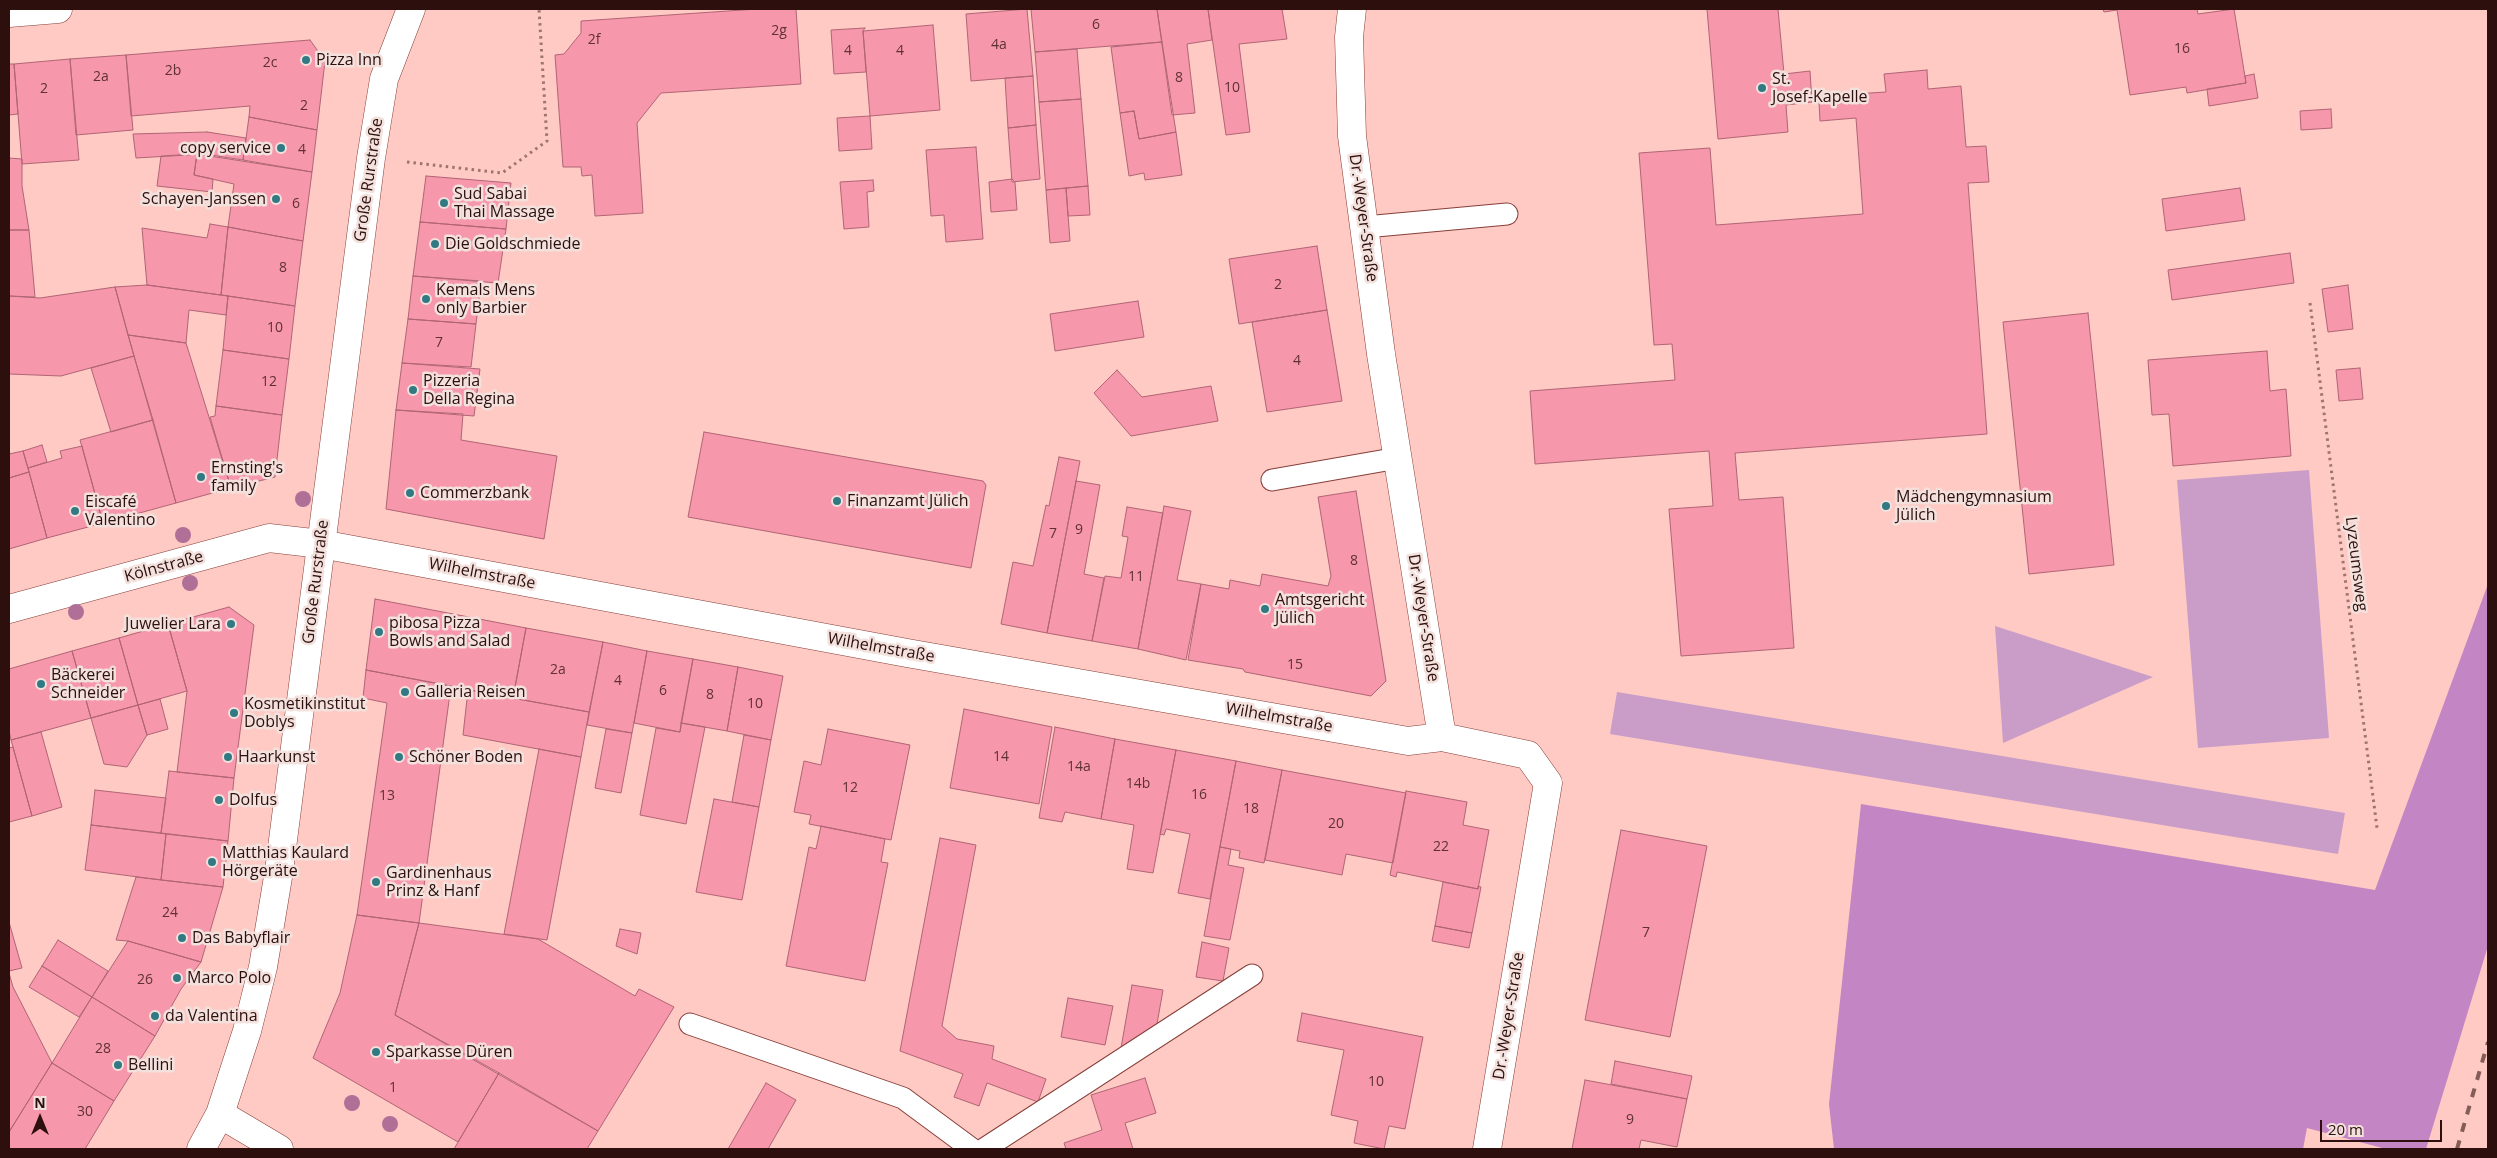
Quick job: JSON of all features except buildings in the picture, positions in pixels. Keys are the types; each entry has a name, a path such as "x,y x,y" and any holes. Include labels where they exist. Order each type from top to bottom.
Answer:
{"street":[{"name":"Große Rurstraße","path":"201,1149 220,1114 247,1031 263,967 279,871 371,158 384,79 411,9"},
{"name":"Dr.-Weyer-Straße","path":"1352,9 1349,37 1352,136 1398,458 1442,738 1528,754 1548,782 1487,1149"},
{"name":"Kölnstraße","path":"9,609 269,538 321,544"},
{"name":"Wilhelmstraße","path":"321,544 897,651 1408,741 1442,738"},
{"path":"220,1114 279,1149"}],"lane":[{"path":"1364,227 1506,214"},
{"path":"1272,480 1398,458"},
{"path":"984,1149 1252,975"},
{"path":"690,1024 903,1098 972,1149"}],"path":[{"path":"371,158 502,173 546,141 539,9"},
{"name":"Lyzeumsweg","path":"2310,303 2377,828"}],"shaded area":[{"path":"2309,470 2329,738 2198,748 2177,480"},
{"path":"2488,584 2488,946 2426,1149 2386,1149 2307,1128 2303,1149 1834,1149 1829,1104 1861,804 2375,890"},
{"path":"1995,626 2153,677 2003,743"},
{"path":"1617,692 2345,813 2338,854 1610,734"}],"railway":[{"path":"2457,1149 2488,1042"}],"place":[{"name":"Pizza Inn","path":"306,60"},
{"name":"St. Josef-Kapelle","path":"1762,88"},
{"name":"copy service","path":"281,148"},
{"name":"Schayen-Janssen","path":"276,199"},
{"name":"Sud Sabai Thai Massage","path":"444,203"},
{"name":"Die Goldschmiede","path":"435,244"},
{"name":"Kemals Mens only Barbier","path":"426,299"},
{"name":"Pizzeria Della Regina","path":"413,390"},
{"name":"Ernsting's family","path":"201,477"},
{"name":"Commerzbank","path":"410,493"},
{"name":"Finanzamt Jülich","path":"837,501"},
{"name":"Mädchengymnasium Jülich","path":"1886,506"},
{"name":"Eiscafé Valentino","path":"75,511"},
{"name":"Amtsgericht Jülich","path":"1265,609"},
{"name":"Juwelier Lara","path":"231,624"},
{"name":"pibosa Pizza Bowls and Salad","path":"379,632"},
{"name":"Bäckerei Schneider","path":"41,684"},
{"name":"Galleria Reisen","path":"405,692"},
{"name":"Kosmetikinstitut Doblys","path":"234,713"},
{"name":"Haarkunst","path":"228,757"},
{"name":"Schöner Boden","path":"399,757"},
{"name":"Dolfus","path":"219,800"},
{"name":"Matthias Kaulard Hörgeräte","path":"212,862"},
{"name":"Gardinenhaus Prinz & Hanf","path":"376,882"},
{"name":"Das Babyflair","path":"182,938"},
{"name":"Marco Polo","path":"177,978"},
{"name":"da Valentina","path":"155,1016"},
{"name":"Sparkasse Düren","path":"376,1052"},
{"name":"Bellini","path":"118,1065"}]}
